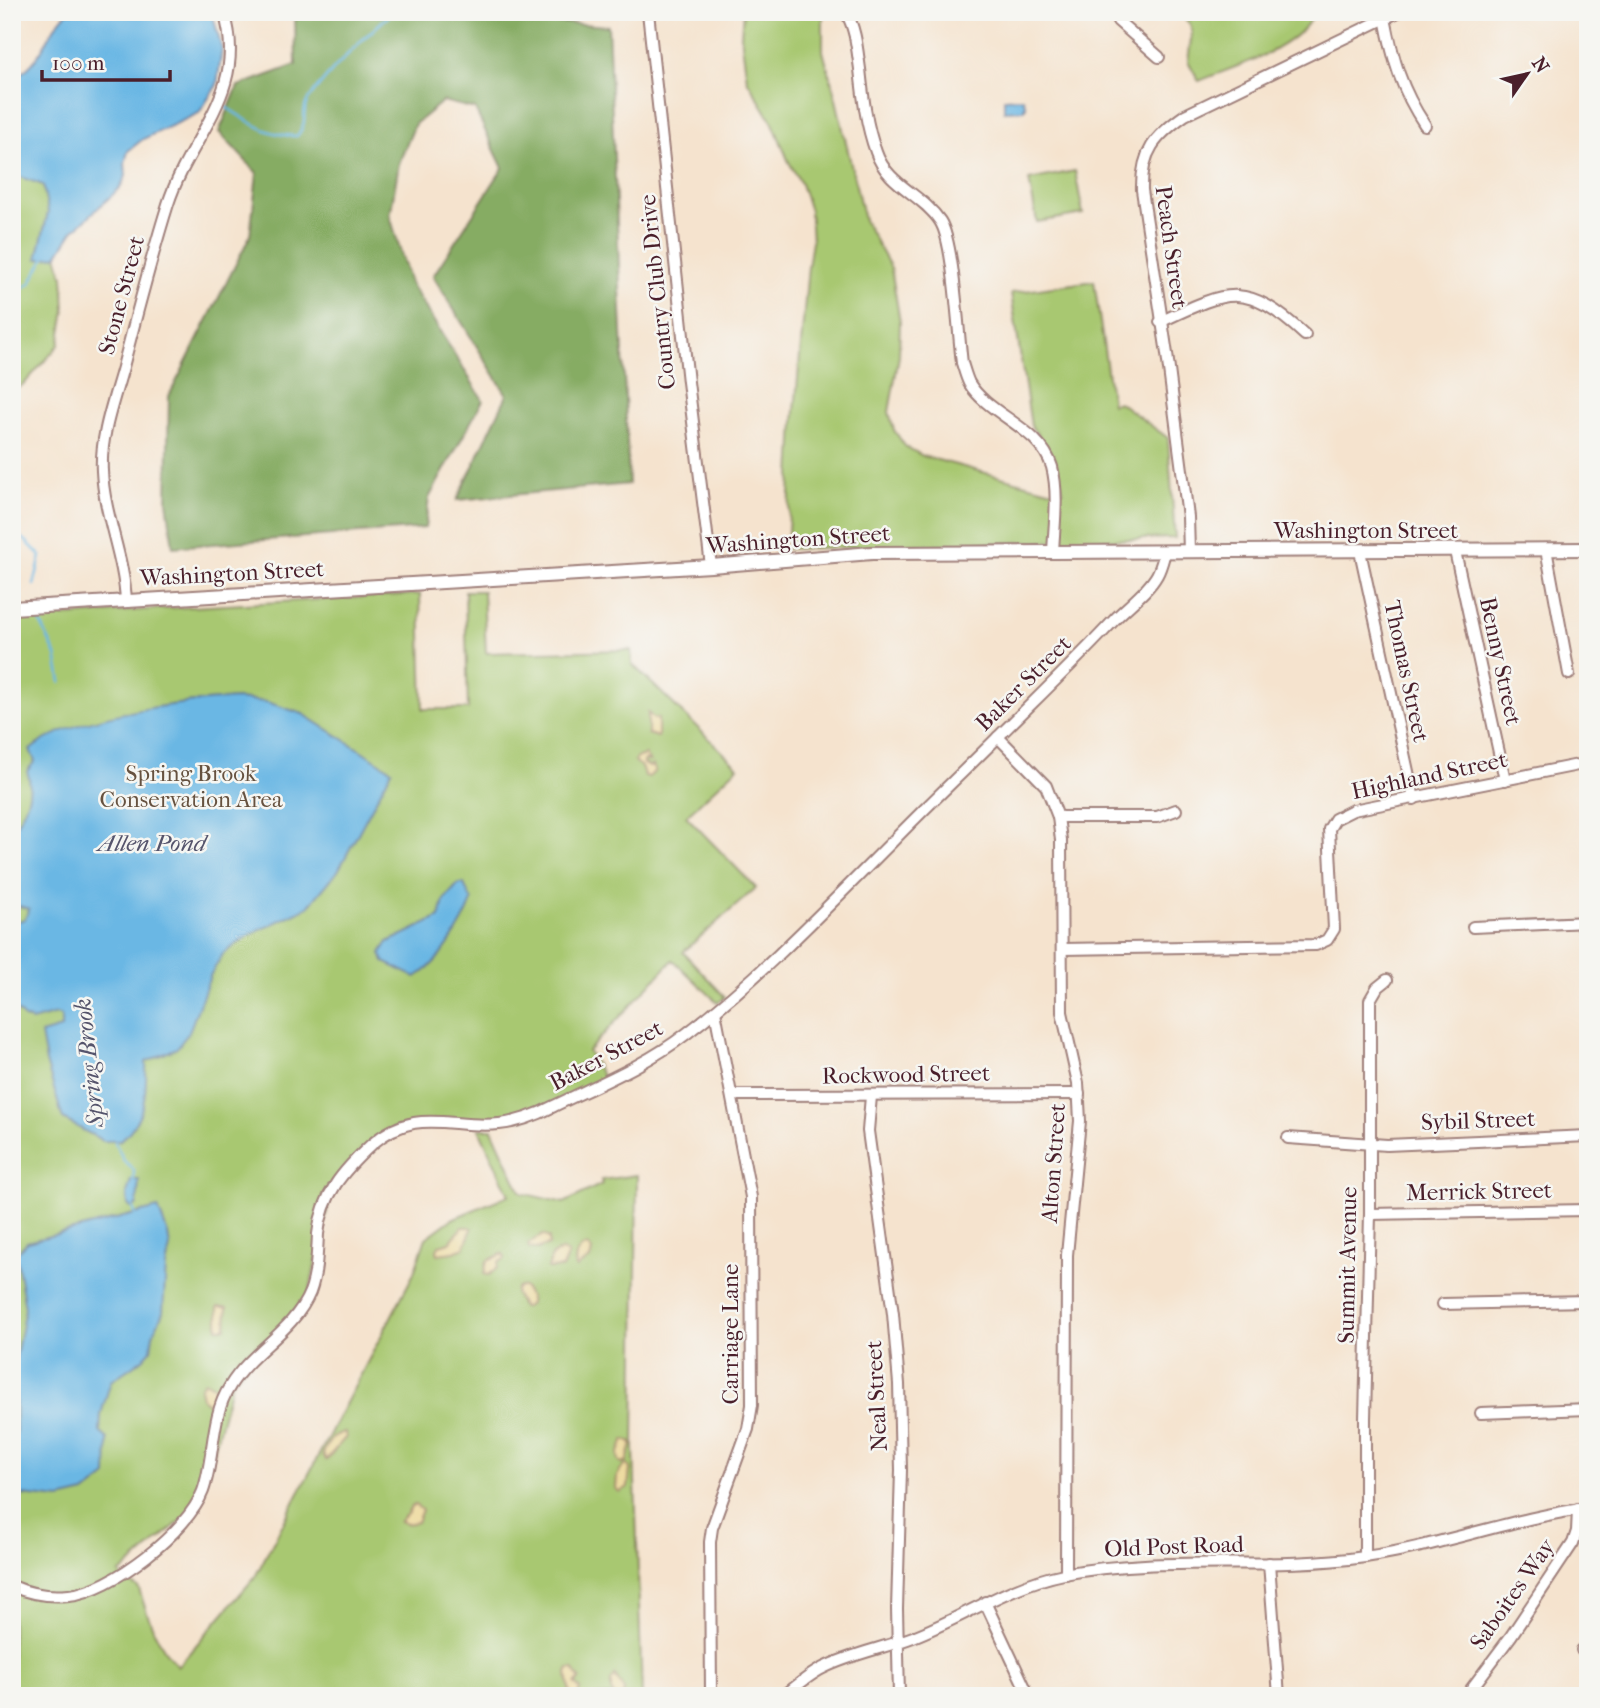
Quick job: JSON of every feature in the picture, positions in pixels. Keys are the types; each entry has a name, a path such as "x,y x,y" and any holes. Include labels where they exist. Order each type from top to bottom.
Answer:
{"main road":[{"name":"Washington Street","path":"12,608 872,554 1588,549"}],"street":[{"name":"Stone Street","path":"126,601 125,576 103,482 104,443 150,265 170,200 183,167 227,82 231,53 224,12"},
{"name":"Country Club Drive","path":"648,12 711,566"},
{"path":"846,12 855,36 867,122 880,162 891,178 927,207 941,223 948,246 965,374 982,398 1036,441 1051,464 1055,487 1053,553"},
{"path":"1114,12 1118,21 1160,57"},
{"name":"Peach Street","path":"1189,552 1188,517 1167,355 1142,190 1142,167 1150,146 1185,115 1398,12"},
{"path":"1385,18 1397,74 1404,92 1425,125"},
{"path":"1160,322 1203,302 1231,295 1258,301 1283,315 1305,335"},
{"path":"1546,549 1569,674"},
{"name":"Thomas Street","path":"1360,551 1414,799"},
{"name":"Benny Street","path":"1455,551 1506,780"},
{"name":"Baker Street","path":"12,1586 33,1594 68,1595 98,1587 134,1564 179,1526 201,1496 225,1393 243,1368 295,1316 309,1294 316,1268 322,1211 332,1188 346,1169 384,1134 403,1124 498,1124 543,1112 652,1057 715,1011 796,938 1156,578 1165,552"},
{"name":"Alton Street","path":"998,737 1046,786 1058,817 1062,1012 1079,1094 1080,1121 1067,1255 1066,1574"},
{"name":"Highland Street","path":"1062,949 1323,943 1334,929 1329,825 1349,811 1588,763"},
{"path":"1058,817 1157,817 1176,810"},
{"path":"1474,927 1588,922"},
{"name":"Summit Avenue","path":"1365,1557 1370,1000 1377,988 1387,980"},
{"name":"Carriage Lane","path":"711,1696 710,1542 712,1528 748,1429 752,1405 751,1198 715,1011"},
{"name":"Rockwood Street","path":"733,1095 1079,1094"},
{"name":"Neal Street","path":"871,1096 868,1131 899,1384 899,1696"},
{"name":"Sybil Street","path":"1288,1138 1370,1144 1588,1136"},
{"name":"Merrick Street","path":"1370,1214 1588,1210"},
{"path":"1444,1304 1588,1301"},
{"path":"1481,1413 1588,1409"},
{"name":"Old Post Road","path":"784,1696 821,1669 934,1629 1027,1584 1066,1574 1150,1565 1269,1563 1365,1557 1527,1519 1583,1509"},
{"name":"Saboites Way","path":"1466,1696 1511,1636 1573,1543 1583,1509"},
{"path":"1269,1563 1279,1696"},
{"path":"985,1602 1029,1696"}],"green space":[{"path":"295,12 528,12 526,20 608,26 629,484 457,500 507,395 433,276 503,168 475,109 443,101 415,124 399,163 390,216 410,283 483,400 429,498 425,528 173,547 167,501 169,396 250,236 257,173 219,132 238,86 296,65"},
{"path":"743,12 823,12 823,51 864,220 891,268 900,322 899,356 889,412 894,430 905,446 923,456 1049,490 1063,491 1055,459 1031,426 1011,293 1094,281 1112,404 1119,402 1168,438 1175,538 787,549 794,422 812,241 810,211 801,184 773,123 747,80 741,36"},
{"path":"1178,12 1315,12 1306,26 1280,47 1199,81 1188,61 1192,32 1190,24"},
{"path":"1075,171 1083,214 1037,222 1029,180"},
{"path":"12,173 71,191 55,247 63,277 65,310 59,345 25,383 12,392"},
{"name":"Spring Brook Conservation Area","path":"465,591 483,591 486,653 631,650 632,664 738,767 686,816 756,888 683,952 725,997 718,1003 673,960 588,1051 605,1081 526,1118 394,1128 332,1188 309,1294 232,1382 206,1480 192,1511 119,1574 139,1589 158,1639 178,1666 255,1577 413,1275 426,1238 452,1219 509,1195 479,1129 492,1129 521,1193 564,1203 602,1184 601,1180 637,1175 634,1449 642,1696 12,1696 12,620 420,594 423,709 468,709"}],"sand":[{"path":"648,713 654,719 658,718 658,737 648,734"},
{"path":"645,755 649,761 644,760 644,764 650,767 653,765 655,771 649,777 645,776 635,761"},
{"path":"462,1227 472,1229 464,1248 438,1254 439,1245 450,1242"},
{"path":"543,1235 549,1238 549,1245 537,1249 529,1248 528,1244"},
{"path":"584,1246 592,1251 590,1259 576,1268 576,1255"},
{"path":"562,1250 568,1254 562,1268 548,1269 552,1255"},
{"path":"502,1254 505,1257 498,1262 498,1267 489,1275 484,1274 487,1261"},
{"path":"520,1287 524,1287 530,1298 530,1304 526,1307 522,1307 515,1293"},
{"path":"218,1307 227,1307 226,1328 218,1328"},
{"path":"204,1381 216,1387 216,1403 209,1405 202,1398 200,1388"},
{"path":"345,1432 346,1437 326,1460 323,1454 329,1443 334,1437"},
{"path":"624,1440 632,1444 627,1461 622,1463 618,1455"},
{"path":"627,1464 630,1469 628,1487 620,1492 616,1489 617,1476"},
{"path":"415,1505 422,1510 417,1522 406,1524 400,1521 411,1507"},
{"path":"569,1669 573,1669 580,1679 575,1684 580,1689 578,1696 570,1695 567,1673"},
{"path":"615,1676 624,1690 623,1696 615,1696 611,1691 611,1682"}],"water":[{"path":"68,12 212,12 222,49 217,85 199,113 143,139 128,151 126,176 120,188 73,231 57,256 37,259 48,212 43,185 12,174 12,77 30,66 54,28"},
{"path":"1023,98 1026,107 1024,110 1004,111 1004,99"},
{"name":"Allen Pond","path":"237,699 267,702 303,714 392,770 338,871 308,907 249,935 223,954 211,974 189,1032 177,1048 146,1062 145,1095 135,1124 120,1141 103,1141 63,1119 46,1062 41,1034 61,1028 61,1016 56,1014 32,1021 24,1018 12,1006 12,923 25,919 29,909 12,904 12,859 15,856 12,831 29,795 27,771 35,761 30,750 48,738 99,719 158,707"},
{"path":"458,884 464,884 472,901 463,921 441,955 415,977 384,962 381,953 388,942 440,917 444,900"},
{"path":"131,1180 139,1180 137,1205 131,1208 128,1205 127,1193"},
{"path":"158,1208 170,1247 163,1312 153,1335 151,1350 143,1359 111,1381 101,1414 100,1432 108,1439 107,1476 85,1493 60,1499 12,1494 12,1459 16,1429 15,1362 25,1308 16,1254 27,1242"}],"waterway":[{"name":"Spring Brook","path":"224,106 267,131 297,136 303,125 308,100 348,54 393,12"},
{"name":"Spring Brook","path":"12,293 30,284 46,255"},
{"name":"Spring Brook","path":"12,532 25,540 41,556 34,585"},
{"name":"Spring Brook","path":"37,615 56,655 61,682"},
{"name":"Spring Brook","path":"115,1142 124,1161 134,1170 133,1184"},
{"name":"Spring Brook","path":"132,1204 136,1217"}]}
